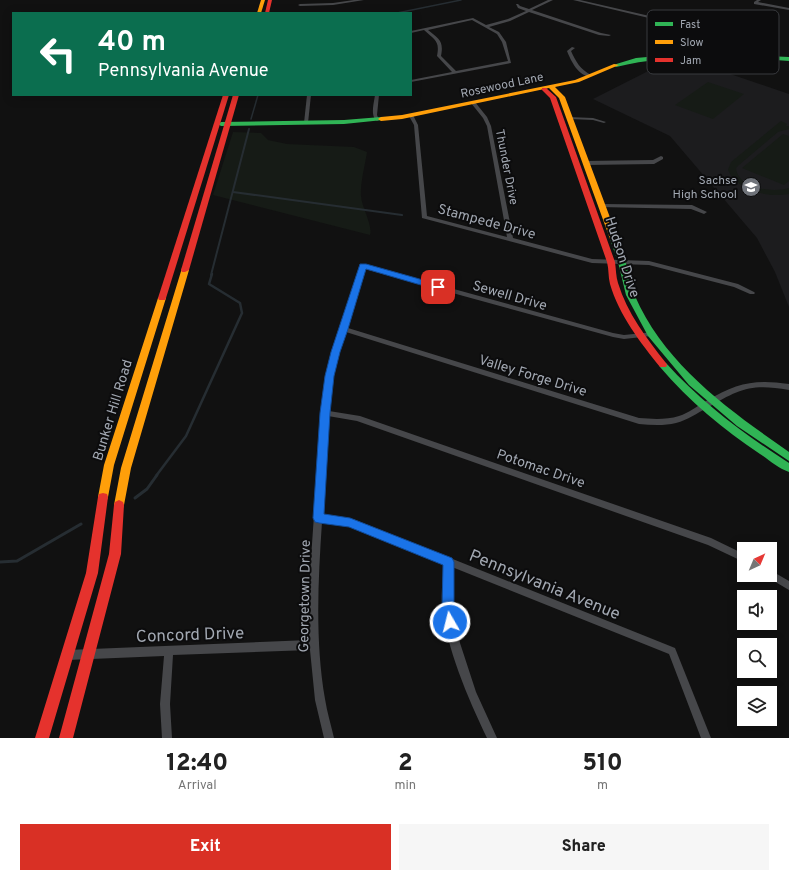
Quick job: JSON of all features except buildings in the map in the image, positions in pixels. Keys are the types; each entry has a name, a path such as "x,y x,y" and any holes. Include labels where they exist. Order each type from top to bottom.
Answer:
{"street":[{"path":"259,12 263,0"},
{"path":"267,12 270,0"},
{"path":"301,4 333,4 362,0"},
{"path":"487,26 509,20 551,0"},
{"path":"575,0 647,17"},
{"path":"760,0 755,3 789,10"},
{"path":"517,5 600,34 609,35"},
{"path":"412,32 473,19 498,33 504,42 510,62 412,81"},
{"path":"425,29 439,40 441,47 439,56 456,72"},
{"path":"573,48 570,51 575,66 579,71 589,76"},
{"name":"Rosewood Lane","path":"217,124 306,123 377,120 411,116 577,81 617,64 647,58"},
{"name":"Rosewood Lane","path":"779,58 789,59"},
{"name":"Hudson Drive","path":"547,88 562,97 622,262 630,295 651,334 688,378 712,400 746,428 789,457"},
{"name":"Hudson Drive","path":"547,88 553,96 611,262 615,287 623,306 641,336 674,378 704,405 740,434 789,468"},
{"name":"Bunker Hill Road","path":"42,738 92,573 108,465 226,96"},
{"path":"66,738 115,554 120,498 126,468 236,96"},
{"path":"306,123 310,96"},
{"path":"376,96 375,115 377,120"},
{"name":"Thunder Drive","path":"473,104 485,118 489,126 510,240"},
{"name":"Stampede Drive","path":"411,116 416,125 424,217 592,260 649,263 736,285 752,292"},
{"path":"570,118 593,119 604,122"},
{"path":"586,163 654,162 662,158"},
{"path":"602,206 692,207 704,212"},
{"name":"Sewell Drive","path":"363,266 587,329 624,337 651,334"},
{"name":"Georgetown Drive","path":"330,738 320,700 314,645 314,573 319,518 325,413 329,376 335,352 344,329 363,266"},
{"name":"Valley Forge Drive","path":"344,329 639,421 657,422 683,418 735,388 752,384 772,384 789,387"},
{"name":"Potomac Drive","path":"325,413 357,418 711,542 737,555"},
{"name":"Pennsylvania Avenue","path":"319,518 350,522 672,651 706,738"},
{"path":"448,562 448,610 460,658 492,738"},
{"path":"777,578 789,586"},
{"name":"Concord Drive","path":"67,655 314,645"},
{"path":"167,738 165,704 169,650"}],"shaded area":[{"name":"Sachse High School","path":"647,72 647,74 730,74 789,94 789,307 775,272 757,238 670,136 593,99"},
{"path":"708,82 744,94 713,119 675,105"},
{"path":"781,121 787,124 786,126 789,126 789,129 778,132 736,168 738,175 749,185 757,188 774,190 789,188 789,194 763,194 746,188 732,177 728,170 731,162"},
{"path":"233,132 261,133 268,140 287,144 354,147 367,152 361,196 369,222 371,231 370,235 213,195"},
{"path":"783,134 789,136 789,181 784,185 742,168"}],"waterway":[{"path":"402,12 461,0"},
{"path":"251,119 258,96"},
{"path":"211,275 249,129"},
{"path":"233,192 402,215"},
{"path":"156,476 186,436 242,313 240,303 209,284 212,274"},
{"path":"135,498 147,489 157,475"},
{"path":"0,562 17,561 81,524"}],"traffic: fast":[{"path":"616,65 647,58"},
{"path":"779,58 789,59"},
{"path":"221,124 344,122 381,119"},
{"path":"614,239 622,262 630,295 651,334 692,383 740,423 789,457"},
{"path":"663,365 676,380 706,408 738,434 789,468"}],"traffic: slow":[{"path":"259,12 263,0"},
{"path":"381,119 402,117 577,81 616,65"},
{"path":"551,87 562,97 614,239"},
{"path":"119,505 126,468 185,270"},
{"path":"103,497 109,465 162,298"}],"traffic: jam":[{"path":"267,12 270,0"},
{"path":"544,89 553,97 611,262 614,283 619,297 636,328 663,365"},
{"path":"162,298 226,96"},
{"path":"185,270 236,96"},
{"path":"42,738 92,573 103,497"},
{"path":"66,738 115,554 119,505"}],"place":[{"name":"Sachse High School","path":"751,187"}],"route":[{"path":"438,287 363,266 344,329 335,352 329,376 325,413 319,518 350,522 448,562 448,610 450,622"}]}
